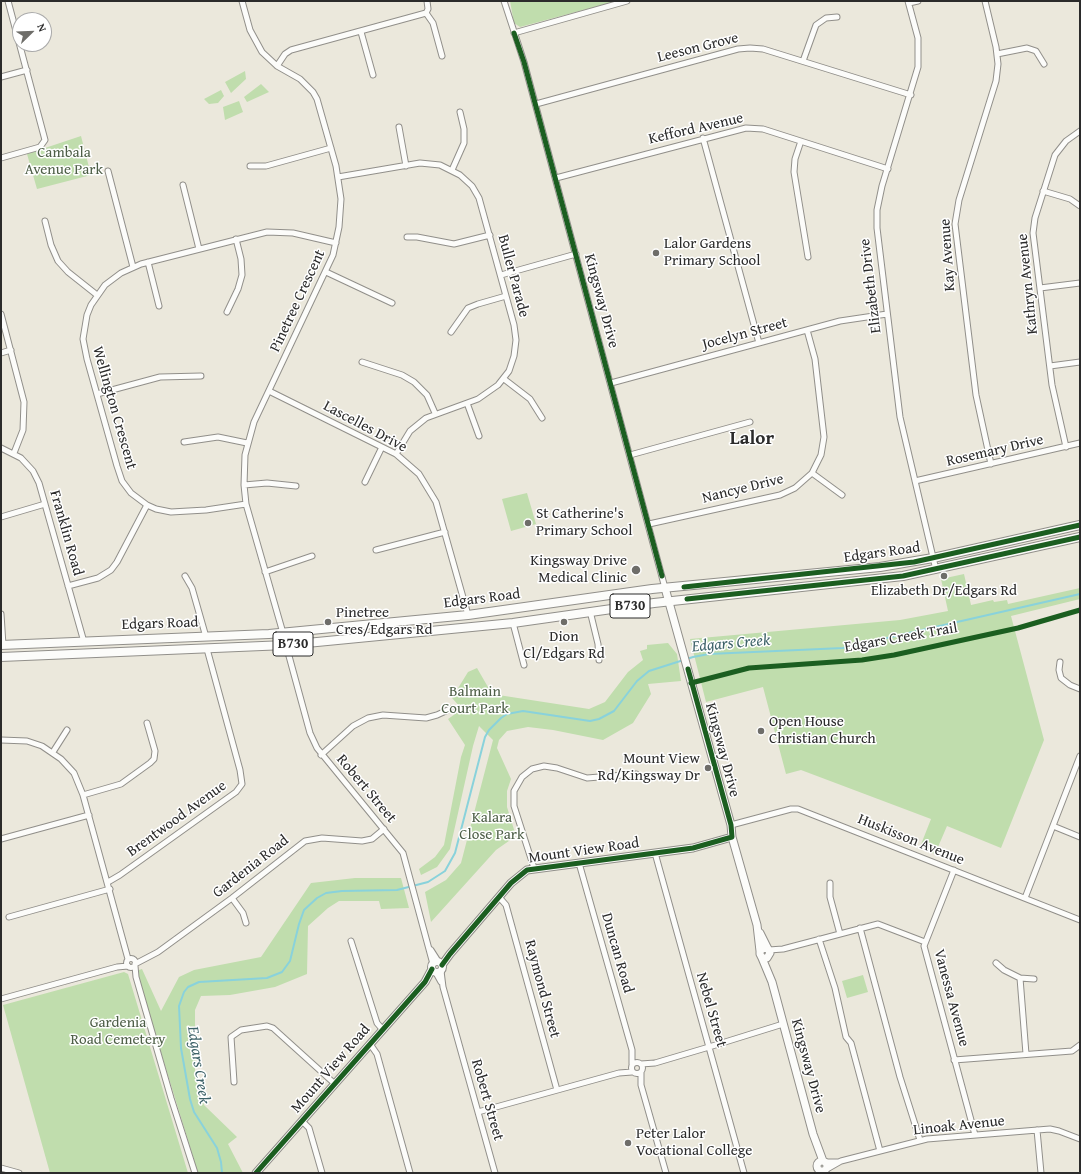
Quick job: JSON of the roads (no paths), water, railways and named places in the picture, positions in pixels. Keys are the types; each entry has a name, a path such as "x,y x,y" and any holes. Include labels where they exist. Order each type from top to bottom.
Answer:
{"main road":[{"name":"Edgars Road","path":"2,645 282,633 468,615 665,588 880,567 933,558 1080,525"},
{"name":"Edgars Road","path":"1,657 286,645 514,623 590,611 670,601 845,584 936,570 1080,537"},
{"path":"552,604 554,617"},
{"path":"378,624 380,636"},
{"path":"146,639 146,651"}],"street":[{"path":"1,158 40,147 44,143 45,134 8,1"},
{"name":"Pinetree Crescent","path":"242,1 253,39 262,52 277,66 300,78 313,92 321,109 338,177 341,212 336,243 326,272 254,422 247,443 244,485 246,504 282,633"},
{"path":"426,13 428,9 427,1"},
{"name":"Kingsway Drive","path":"504,1 536,104 665,588 670,601 731,825 732,838 766,953 783,1024 823,1168"},
{"path":"514,33 627,1"},
{"path":"908,2 918,1"},
{"name":"Kay Avenue","path":"985,1 997,54 998,68 994,91 960,200 955,224 977,405 991,464"},
{"name":"Elizabeth Drive","path":"908,2 918,38 918,67 879,198 876,221 899,410 914,481 936,570"},
{"path":"277,66 285,54 291,50 426,13"},
{"path":"426,13 433,23 442,56"},
{"path":"803,62 816,25 826,18 837,17"},
{"path":"361,32 373,76"},
{"name":"Leeson Grove","path":"536,104 744,48 763,49 910,95"},
{"path":"997,54 1027,48 1036,51 1044,64"},
{"path":"1,78 27,70"},
{"path":"452,170 464,143 464,129 460,112"},
{"path":"399,127 406,166"},
{"name":"Kefford Avenue","path":"556,178 703,138 740,129 753,128 801,141 888,169"},
{"name":"Kathryn Avenue","path":"1066,446 1053,390 1033,233 1035,218 1055,155 1066,141 1080,131"},
{"path":"703,138 759,343"},
{"path":"801,141 794,172 808,257"},
{"path":"250,166 266,166 331,148"},
{"name":"Buller Parade","path":"338,177 427,164 440,165 452,170 466,180 476,193 490,235 516,340 512,364 504,379 489,392 467,403 426,418 410,431 396,454"},
{"path":"108,171 133,267"},
{"path":"183,185 199,249"},
{"path":"1043,191 1070,199 1080,206"},
{"path":"45,222 51,245 58,261 68,272 98,295"},
{"name":"Wellington Crescent","path":"246,504 206,510 171,512 156,509 147,505 131,493 122,481 87,359 84,339 87,315 98,295 113,278 133,267 148,262 267,232 286,232 336,243"},
{"path":"407,237 417,237 454,244 490,235"},
{"path":"227,312 238,289 242,275 241,258 236,239"},
{"path":"501,275 576,254"},
{"path":"148,262 159,306"},
{"path":"326,272 392,302"},
{"path":"1040,288 1080,283"},
{"path":"450,332 468,308 506,296"},
{"path":"1,314 23,394 25,411 23,430 14,453"},
{"name":"Jocelyn Street","path":"611,383 849,319 887,314"},
{"name":"Nancye Drive","path":"649,524 780,495 795,488 812,473 821,455 824,437 815,359 807,330"},
{"path":"1,353 11,350"},
{"path":"362,362 402,375 414,382 427,395 435,414"},
{"path":"1050,366 1080,362"},
{"path":"97,394 160,377 201,376"},
{"path":"504,379 530,399 542,418"},
{"name":"Lascelles Drive","path":"269,391 396,454 413,467 428,486 436,502 468,615"},
{"path":"467,403 479,436"},
{"path":"630,455 750,422"},
{"path":"184,442 218,437 247,443"},
{"name":"Rosemary Drive","path":"914,481 1080,443"},
{"path":"365,482 382,447"},
{"name":"Franklin Road","path":"1,448 22,458 33,471 39,483 84,642"},
{"path":"812,473 842,495"},
{"path":"244,485 267,483 296,486"},
{"path":"1,517 45,504"},
{"path":"68,586 98,578 110,570 117,562 147,505"},
{"path":"376,550 445,532"},
{"path":"265,572 312,556"},
{"path":"185,576 192,588 206,637"},
{"path":"590,611 598,644 599,660"},
{"path":"1,614 2,645"},
{"path":"514,623 524,665"},
{"name":"Robert Street","path":"286,645 310,733 321,755 403,853 443,987 495,1173"},
{"name":"Brentwood Avenue","path":"108,882 236,792 242,784 240,770 207,649"},
{"path":"1060,662 1059,670 1061,678 1070,685 1080,689"},
{"path":"321,755 353,726 368,718 383,715 426,718 450,709"},
{"path":"83,795 121,784 150,764 154,759 155,751 147,723"},
{"path":"53,752 67,730"},
{"path":"1,740 27,741 53,752 74,773 83,795 126,949 136,977 195,1173"},
{"path":"1025,898 1080,756"},
{"path":"534,868 514,806 514,791 522,777 532,769 544,766 557,768 587,778 636,774"},
{"name":"Huskisson Avenue","path":"731,825 791,808 798,809 1080,920"},
{"path":"1,839 89,815"},
{"path":"1053,826 1080,837"},
{"name":"Gardenia Road","path":"1,999 144,959 158,952 232,898 305,841 322,838 362,841 372,839 384,829"},
{"name":"Mount View Road","path":"256,1173 519,875 534,868 693,848 732,838"},
{"name":"Nebel Street","path":"655,853 744,1173"},
{"name":"Duncan Road","path":"580,863 636,1064"},
{"name":"Vanessa Avenue","path":"954,870 925,942 926,954 975,1135"},
{"path":"830,883 830,897 840,934"},
{"path":"9,918 110,889"},
{"name":"Raymond Street","path":"500,897 506,905 557,1090"},
{"path":"232,898 243,913 246,923"},
{"path":"766,953 874,924 881,924 925,942"},
{"path":"860,928 909,1109 920,1140"},
{"path":"819,939 835,988 846,1037 851,1043 880,1151"},
{"path":"351,941 377,1023 382,1030"},
{"path":"996,963 1004,970 1020,978 1034,979"},
{"path":"1020,978 1026,1054"},
{"path":"478,1112 619,1073 641,1071 655,1063 783,1024"},
{"path":"234,1082 231,1037 241,1030 267,1026 273,1028 335,1084"},
{"path":"370,1044 377,1054 410,1173"},
{"path":"954,1060 1072,1051 1080,1045"},
{"path":"619,1073 636,1064 655,1063"},
{"path":"636,1064 641,1071 641,1085"},
{"path":"633,1072 636,1064"},
{"path":"633,1072 641,1085 666,1173"},
{"path":"302,1121 309,1128 322,1173"},
{"path":"1037,1130 1041,1173"},
{"name":"Linoak Avenue","path":"823,1168 920,1140 1037,1130 1054,1130 1080,1139"},
{"path":"1,1168 19,1173"}],"waterway":[{"name":"Edgars Creek","path":"222,1173 217,1148 194,1112 190,1099 181,1048 179,1006 184,992 188,987 199,982 267,978 282,972 290,961 304,910 317,898 326,893 342,891 397,890 428,882 445,871 455,853 485,737 489,730 501,718 507,714 523,711 590,721 599,719 614,711 637,681 649,671 693,657 709,654 843,648 1080,594"}],"place":[{"name":"Lalor Gardens Primary School","path":"656,253"},
{"name":"St Catherine's Primary School","path":"528,523"},
{"name":"Kingsway Drive Medical Clinic","path":"636,570"},
{"name":"Elizabeth Dr/Edgars Rd","path":"944,576"},
{"name":"Pinetree Cres/Edgars Rd","path":"328,622"},
{"name":"Dion Cl/Edgars Rd","path":"564,622"},
{"name":"Open House Christian Church","path":"761,731"},
{"name":"Mount View Rd/Kingsway Dr","path":"708,768"},
{"name":"Peter Lalor Vocational College","path":"628,1143"}],"district":[{"name":"Lalor","path":"752,439"}],"park label":[{"name":"Cambala Avenue Park","path":"64,162"},
{"name":"Balmain Court Park","path":"475,700"},
{"name":"Kalara Close Park","path":"492,826"},
{"name":"Gardenia Road Cemetery","path":"118,1032"}]}
